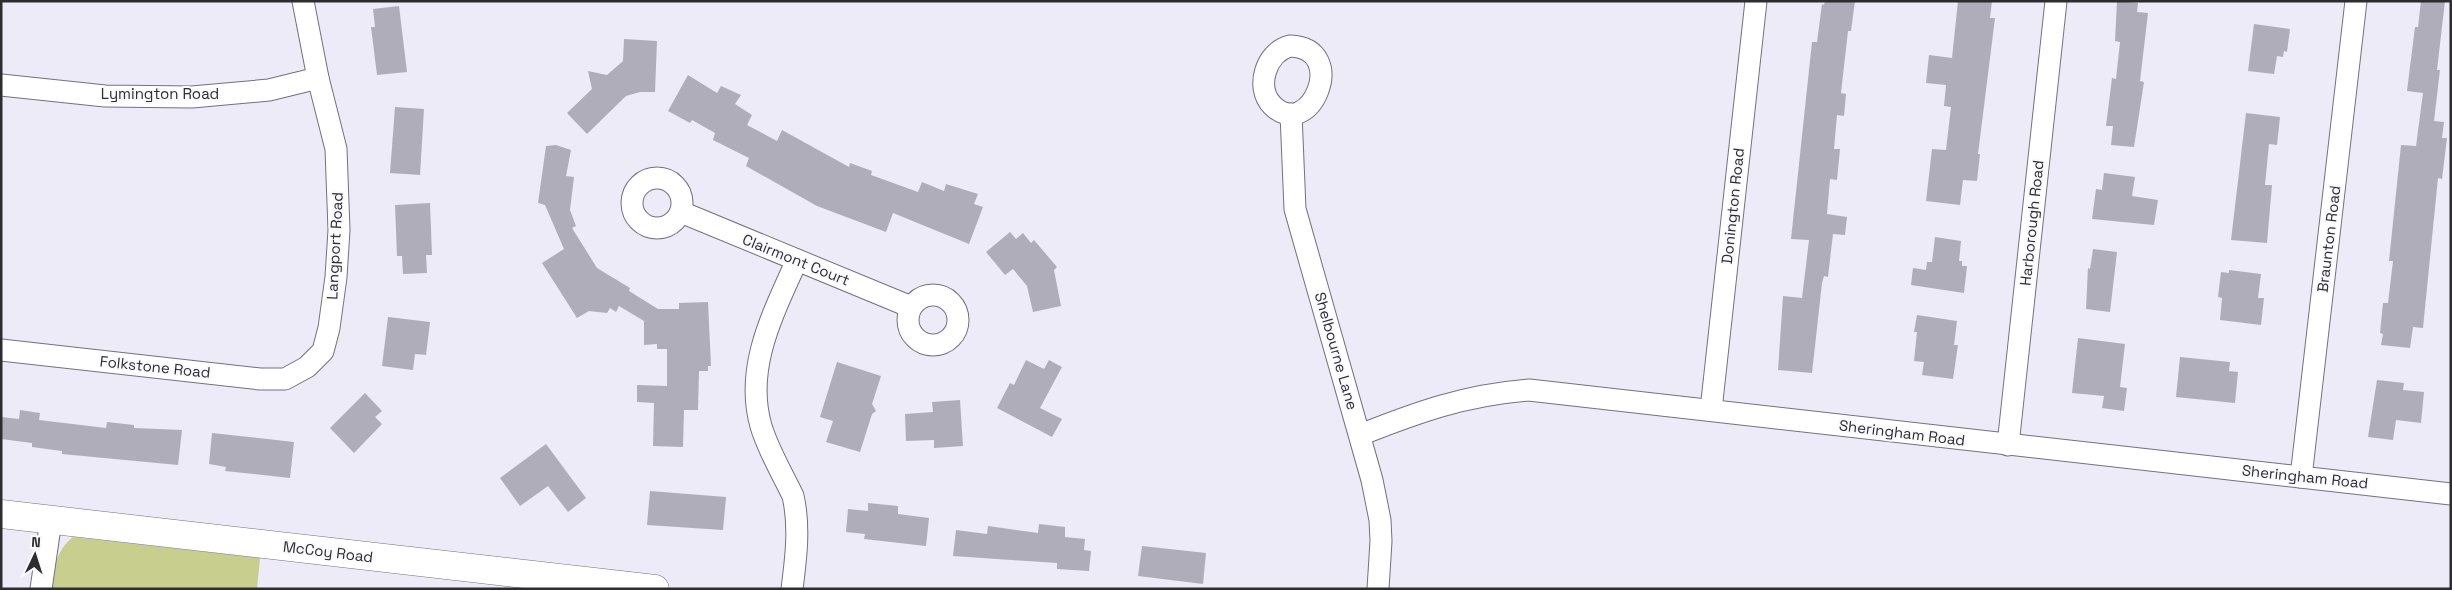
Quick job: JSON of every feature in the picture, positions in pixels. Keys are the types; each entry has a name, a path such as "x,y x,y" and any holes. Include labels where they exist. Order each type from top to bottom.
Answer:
{"main road":[{"name":"McCoy Road","path":"1,514 655,589"}],"street":[{"name":"Langport Road","path":"302,1 318,78 336,149 339,230 329,328 322,350 307,368"},
{"name":"Donington Road","path":"1710,410 1756,1"},
{"name":"Harborough Road","path":"2008,445 2056,1"},
{"name":"Braunton Road","path":"2301,477 2356,1"},
{"name":"Lymington Road","path":"1,85 105,96 192,97 268,90 318,78"},
{"name":"Shelbourne Lane","path":"1291,114 1295,209 1360,435 1380,520 1378,589"},
{"name":"Clairmont Court","path":"680,212 911,307"},
{"path":"792,589 796,548 796,508 793,496 761,426 756,394 759,356 766,330 797,260"},
{"name":"Folkstone Road","path":"1,350 260,379 285,379 307,368"},
{"name":"Sheringham Road","path":"1360,435 1443,404 1493,393 1528,390 2451,494"},
{"path":"41,589 51,520"}],"green space":[{"path":"73,537 260,558 257,589 51,589 59,554"}],"building":[{"path":"1825,1 1855,1 1851,31 1848,31 1841,93 1846,94 1844,116 1837,115 1834,149 1840,149 1837,180 1830,179 1827,214 1847,217 1845,235 1833,234 1828,277 1824,276 1822,283 1812,373 1778,370 1783,296 1802,298 1809,240 1791,239 1812,42 1817,42 1822,4 1824,5"},
{"path":"1958,1 1992,1 1990,18 1995,18 1978,154 1980,154 1977,181 1963,180 1960,205 1926,201 1932,149 1946,150 1951,107 1944,106 1946,85 1926,83 1929,55 1952,58"},
{"path":"2117,1 2138,3 2137,12 2148,13 2140,81 2144,82 2134,147 2111,145 2113,126 2106,126 2112,78 2116,79 2120,42 2115,41"},
{"path":"2421,1 2445,1 2437,70 2440,70 2434,121 2444,122 2442,138 2447,138 2442,179 2438,178 2423,328 2413,327 2410,348 2381,345 2383,334 2380,333 2383,303 2388,303 2393,261 2389,261 2401,145 2416,146 2423,93 2407,91 2415,27 2418,27"},
{"path":"399,6 407,72 377,75 371,27 375,27 373,9"},
{"path":"2254,24 2290,29 2287,52 2284,51 2283,57 2277,56 2274,74 2248,71"},
{"path":"624,39 657,41 655,92 640,92 626,96 587,134 567,113 592,89 588,71 607,75 623,61"},
{"path":"688,75 717,93 721,86 741,95 735,104 752,115 747,125 777,141 782,130 849,167 850,163 872,171 871,175 918,192 922,182 944,191 946,184 978,194 974,204 983,207 969,244 893,213 886,232 817,206 746,166 749,158 713,140 715,133 692,120 690,123 668,111"},
{"path":"395,107 424,109 420,175 390,173"},
{"path":"2246,113 2280,117 2277,145 2269,144 2265,185 2272,185 2267,243 2231,240"},
{"path":"556,145 571,150 566,176 574,177 570,210 576,226 572,228 597,268 630,288 629,291 658,309 679,309 679,303 708,302 711,366 708,366 708,371 699,371 698,410 684,410 683,447 653,446 654,403 637,402 637,385 667,386 667,349 657,349 657,344 644,345 644,321 619,306 616,312 610,308 607,313 589,311 577,318 542,263 564,249 545,205 538,203 546,146"},
{"path":"2104,173 2135,177 2132,196 2158,200 2154,225 2092,219 2096,189 2102,190"},
{"path":"430,203 432,255 426,255 427,273 403,274 402,256 397,256 395,205"},
{"path":"1010,232 1016,239 1023,233 1031,243 1034,240 1057,267 1054,270 1061,306 1033,312 1027,286 1013,269 1005,275 986,252"},
{"path":"1935,237 1961,241 1959,261 1962,261 1962,266 1967,266 1964,293 1911,285 1913,268 1926,270 1927,262 1932,262"},
{"path":"2093,249 2117,252 2110,312 2086,309 2088,268 2090,269"},
{"path":"2229,270 2261,274 2258,298 2264,298 2261,325 2220,320 2222,298 2218,297 2221,272 2229,273"},
{"path":"1917,315 1957,321 1954,345 1958,345 1953,379 1922,375 1924,362 1914,361 1917,332 1914,332"},
{"path":"388,317 430,322 426,355 415,354 413,370 382,366"},
{"path":"2078,338 2125,344 2120,387 2127,388 2124,411 2102,408 2104,396 2072,393"},
{"path":"2180,357 2230,362 2229,371 2238,372 2235,403 2176,397"},
{"path":"1026,360 1044,369 1049,360 1062,367 1040,408 1062,419 1052,437 997,408 1010,383 1014,385"},
{"path":"837,362 881,376 872,404 876,411 872,414 860,452 826,442 833,421 820,417"},
{"path":"2377,380 2404,383 2403,390 2424,392 2421,423 2396,420 2393,440 2368,437"},
{"path":"365,393 382,411 375,417 382,424 354,453 330,428"},
{"path":"960,400 963,446 934,448 934,440 906,441 905,414 933,412 932,402"},
{"path":"20,410 40,413 39,420 106,428 107,422 134,425 134,428 182,430 178,465 62,454 62,451 32,447 32,443 1,439 1,417 19,419"},
{"path":"212,433 294,442 290,478 225,471 226,467 209,464"},
{"path":"546,444 586,498 568,512 548,486 520,506 500,478"},
{"path":"650,491 726,497 723,530 647,525"},
{"path":"868,503 898,506 898,514 929,518 926,546 864,539 865,534 846,532 848,509 868,511"},
{"path":"1039,524 1065,527 1065,537 1085,539 1084,550 1091,551 1089,571 1057,569 1057,563 953,556 956,530 987,534 988,526 1038,533"},
{"path":"1142,546 1206,553 1203,584 1138,576"}]}
